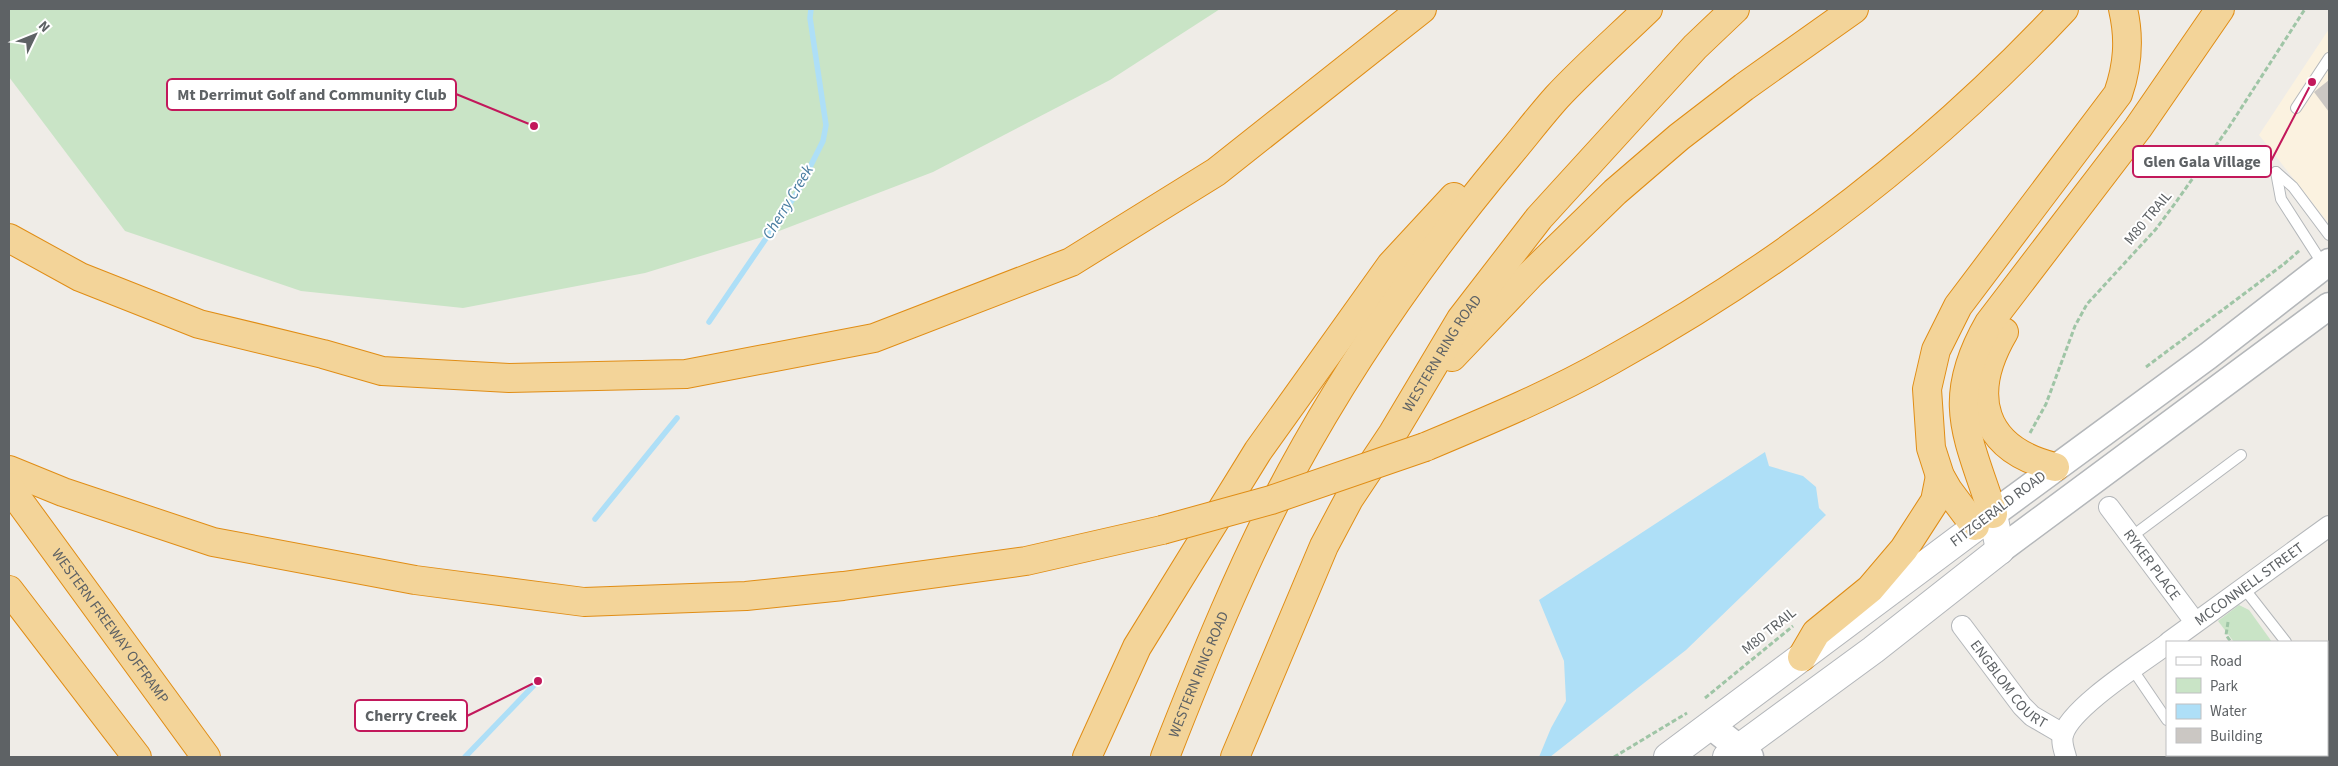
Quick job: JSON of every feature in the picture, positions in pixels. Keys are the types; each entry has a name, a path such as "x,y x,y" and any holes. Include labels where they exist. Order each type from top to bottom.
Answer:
{"highway":[{"path":"9,238 80,276 199,324 323,354 382,371 509,378 686,374 874,338 1071,262 1216,172 1422,9"},
{"name":"WESTERN RING ROAD","path":"1165,757 1208,649 1247,560 1292,471 1359,357 1412,278 1468,205 1558,97 1648,9"},
{"name":"WESTERN RING ROAD","path":"1235,757 1324,546 1349,499 1393,433 1461,319 1539,218 1695,47 1735,9"},
{"path":"1393,433 1453,355 1531,274 1615,192 1679,137 1744,87 1854,9"},
{"path":"9,470 63,492 213,542 415,580 584,602 746,596 843,586 1026,561 1162,530 1271,500 1424,447 1517,408 1609,362 1693,313 1750,275 1858,197 1959,112 2032,43 2064,9"},
{"path":"1984,520 1955,501 1940,476 1931,448 1927,389 1936,350 1958,306 2118,94 2125,76 2128,56 2128,40 2122,9"},
{"path":"1984,520 1966,432 1964,388 1968,367 1976,345 1989,323 2138,128 2220,9"},
{"path":"1087,757 1137,647 1264,443 1391,266 1479,169 1558,97"},
{"path":"2048,248 1997,344 1985,381 1984,400 1988,418 1995,432 2007,445 2018,454 2035,462 2055,467"},
{"path":"1802,657 1816,633 1870,589 1904,549 1935,501 1940,476"},
{"name":"WESTERN FREEWAY OFFRAMP","path":"12,492 206,757"},
{"path":"9,590 137,757"}],"main road":[{"path":"1735,755 2000,550 1984,520"},
{"name":"FITZGERALD ROAD","path":"1668,757 1701,712 1802,657 1984,520"}],"street":[{"name":"FITZGERALD ROAD","path":"1984,520 2328,267"},
{"path":"2000,550 2329,306"},
{"name":"RYKER PLACE","path":"2109,507 2195,622"},
{"name":"MCCONNELL STREET","path":"2171,641 2329,526"},
{"name":"ENGBLOM COURT","path":"1962,626 2022,706 2032,716 2057,732"},
{"name":"MCCONNELL STREET","path":"2057,732 2077,712 2166,645"},
{"path":"1701,712 1735,755"},
{"path":"2056,757 2050,746 2057,732"},
{"path":"2057,732 2066,757"}],"lane":[{"path":"2296,108 2329,58"},
{"path":"2328,267 2281,198 2276,172 2293,187 2329,235"},
{"path":"2131,537 2241,454"},
{"path":"2243,587 2285,641"},
{"path":"2133,670 2166,719"}],"path":[{"name":"M80 TRAIL","path":"2027,440 2046,404 2075,326 2087,304 2156,229 2176,202 2229,127 2305,9"},
{"path":"2146,367 2284,264"},
{"name":"M80 TRAIL","path":"1614,757 1701,712 1793,626"}],"shaded area":[{"path":"2329,29 2329,224 2259,135"}],"green space":[{"path":"9,9 1220,9 1110,80 933,172 766,236 645,273 463,308 301,291 125,231 9,77"},
{"path":"2239,605 2249,610 2271,641 2233,641 2218,621"},
{"path":"2328,722 2329,757 2321,757 2328,756"}],"water":[{"path":"1765,452 1769,466 1803,476 1816,487 1819,508 1826,515 1686,650 1550,757 1539,757 1551,728 1566,701 1564,661 1539,600"}],"building":[{"path":"2329,80 2329,112 2314,92"}],"waterway":[{"name":"Cherry Creek","path":"709,322 797,193 823,141 826,125 810,18 811,9"},
{"name":"Cherry Creek","path":"595,519 677,418"},
{"name":"Cherry Creek","path":"465,757 538,681"}],"place":[{"name":"Glen Gala Village","path":"2312,82"},
{"name":"Mt Derrimut Golf and Community Club","path":"534,126"},
{"name":"Cherry Creek","path":"538,681"}]}
